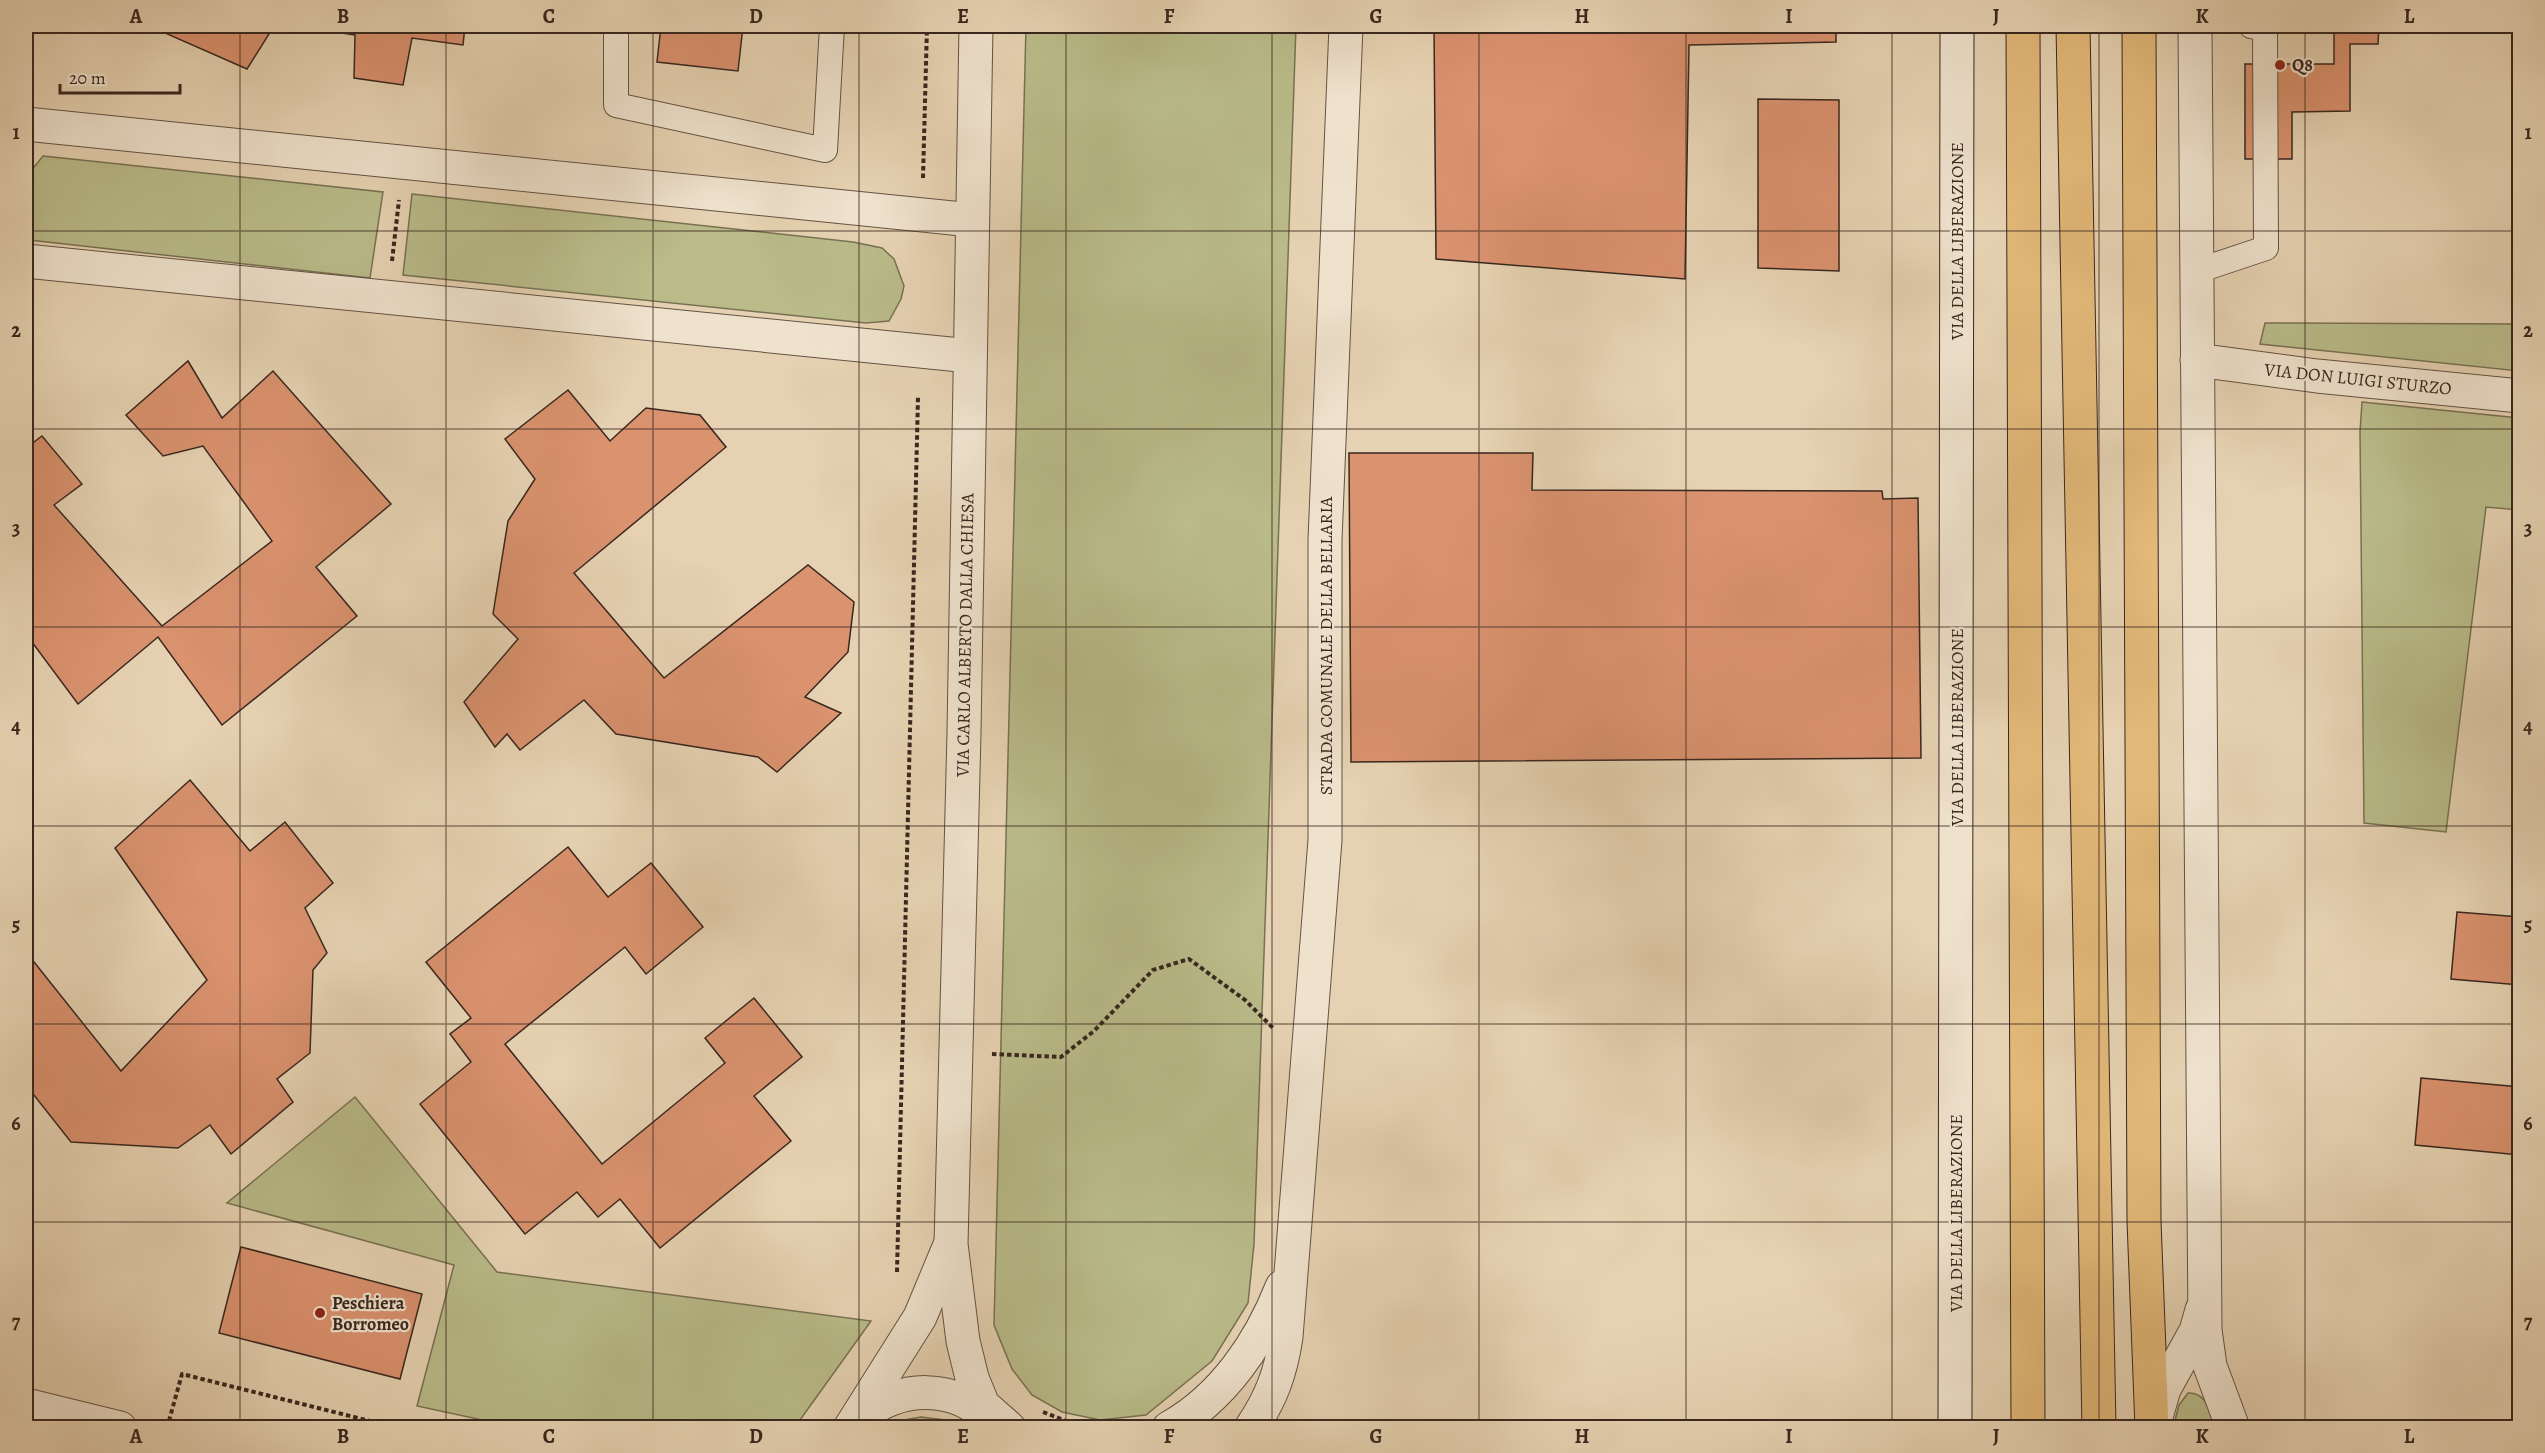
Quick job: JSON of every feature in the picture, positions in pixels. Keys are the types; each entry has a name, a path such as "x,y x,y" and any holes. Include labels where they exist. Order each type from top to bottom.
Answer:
{"highway":[{"path":"2023,26 2028,1428"},
{"path":"2073,26 2100,1428"},
{"path":"2139,26 2144,1209 2153,1428"}],"street":[{"name":"VIA CARLO ALBERTO DALLA CHIESA","path":"976,26 964,733 951,1244 966,1358 983,1405 1000,1423"},
{"name":"STRADA COMUNALE DELLA BELLARIA","path":"1291,1266 1325,840 1325,540 1346,26"},
{"name":"VIA DELLA LIBERAZIONE","path":"1955,1428 1958,26"},
{"path":"2195,26 2205,1330 2210,1366 2233,1428"},
{"path":"26,124 972,220"},
{"path":"26,261 970,356"},
{"name":"VIA DON LUIGI STURZO","path":"2198,360 2317,376 2520,396"},
{"name":"VIA CARLO ALBERTO DALLA CHIESA","path":"851,1428 920,1317 951,1244"},
{"path":"1169,1428 1207,1402 1229,1378 1274,1308 1291,1266"},
{"path":"1251,1428 1267,1404 1280,1372 1286,1337 1291,1266"},
{"path":"2153,1428 2163,1389 2196,1331 2205,1290"},
{"path":"851,1428 872,1407 888,1399 904,1394 926,1392 949,1396 969,1403 1000,1423"},
{"path":"26,1405 120,1428"}],"lane":[{"path":"616,26 616,105 825,150 832,26"},
{"path":"2197,271 2266,248 2265,29 2251,26"}],"path":[{"path":"923,184 927,26"},
{"path":"389,297 402,162"},
{"path":"897,1278 918,397"},
{"path":"987,1054 1061,1057 1094,1031 1153,970 1189,959 1245,1000 1307,1064"},
{"path":"167,1428 182,1374 398,1428"},
{"path":"1039,1410 1066,1421 1089,1425"}],"green space":[{"path":"1026,26 1296,26 1254,1244 1248,1303 1212,1361 1146,1415 1100,1420 1062,1412 1032,1395 1012,1369 994,1325"},
{"path":"43,156 383,192 370,278 29,240 26,237 26,177"},
{"path":"412,194 853,242 882,248 894,259 904,286 901,299 889,321 866,323 403,275"},
{"path":"2265,323 2519,324 2519,371 2260,344"},
{"path":"2362,402 2519,418 2519,510 2486,507 2446,832 2364,823 2360,432"},
{"path":"355,1097 497,1272 871,1321 795,1427 515,1427 417,1406 454,1265 227,1203"},
{"path":"2188,1393 2203,1399 2215,1427 2173,1428 2179,1405"},
{"path":"921,1417 946,1420 962,1427 886,1427"}],"building":[{"path":"169,26 274,26 247,69 165,33"},
{"path":"296,26 465,26 463,45 412,38 403,85 354,78 355,35"},
{"path":"661,26 743,26 738,71 657,62"},
{"path":"1434,26 1836,26 1836,42 1689,45 1685,279 1436,259"},
{"path":"2334,26 2379,26 2378,44 2350,44 2350,111 2292,112 2292,159 2245,159 2245,64 2334,64"},
{"path":"1758,99 1839,100 1839,271 1758,268"},
{"path":"188,361 222,418 273,371 391,504 316,567 357,616 222,725 158,637 78,704 26,634 26,448 42,436 82,484 54,505 162,626 272,541 203,446 163,456 126,415"},
{"path":"568,390 610,441 646,408 700,415 726,447 574,573 664,678 808,565 854,602 848,652 805,697 841,713 777,772 758,757 616,734 584,700 520,750 507,734 495,747 464,702 518,639 493,614 508,521 535,479 505,439"},
{"path":"1349,453 1533,453 1532,490 1882,491 1883,499 1918,498 1921,758 1351,762"},
{"path":"190,780 250,851 285,822 333,883 305,908 327,953 313,970 310,1053 277,1079 293,1102 231,1154 210,1125 178,1148 71,1142 26,1085 26,952 121,1071 207,980 115,848"},
{"path":"568,847 608,897 651,863 703,927 646,974 625,947 505,1044 602,1164 725,1063 705,1038 754,998 802,1057 754,1096 791,1141 660,1248 620,1199 598,1217 577,1192 525,1234 420,1104 471,1062 450,1034 471,1018 426,962"},
{"path":"2457,912 2520,917 2520,985 2451,979"},
{"path":"2421,1078 2520,1087 2520,1155 2415,1145"},
{"name":"Peschiera Borromeo","path":"241,1247 422,1294 400,1379 219,1333"}],"place":[{"name":"Q8","path":"2280,65"},
{"name":"Peschiera Borromeo","path":"320,1313"}]}
